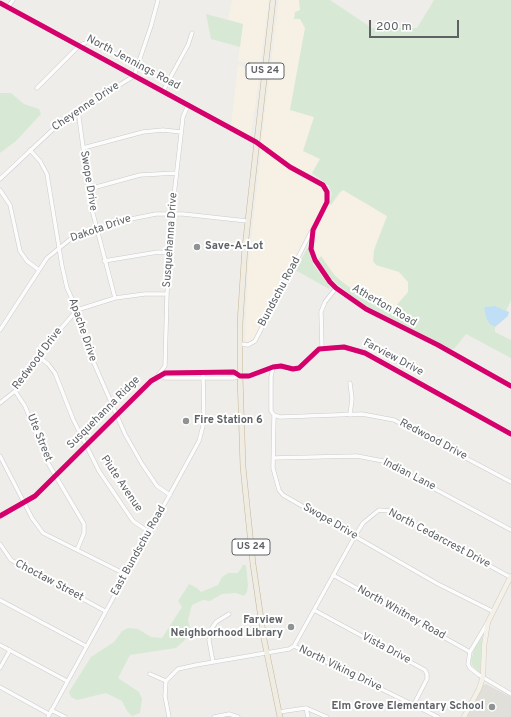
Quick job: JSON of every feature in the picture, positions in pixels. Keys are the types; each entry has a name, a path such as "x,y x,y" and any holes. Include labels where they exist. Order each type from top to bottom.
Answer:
{"highway":[{"name":"US 24","path":"273,0 242,276 240,376 246,499 254,579 266,653 279,715"}],"main road":[{"path":"464,717 483,677 484,646 488,622 511,576"}],"street":[{"path":"8,8 12,0"},
{"path":"134,76 158,0"},
{"name":"North Jennings Road","path":"0,3 256,142"},
{"path":"163,91 188,45 192,33"},
{"path":"37,88 79,46 85,43"},
{"name":"Cheyenne Drive","path":"0,179 54,127 78,110 134,76"},
{"name":"Susquehanna Drive","path":"158,376 165,366 167,294 172,213 183,116 188,104"},
{"name":"Swope Drive","path":"78,110 89,188 97,229 104,261 115,298"},
{"path":"83,148 143,132 163,130 181,132"},
{"name":"Atherton Road","path":"256,142 290,166 323,184 328,195 327,202 313,230 312,254 322,272 336,288 388,322 438,345 511,386"},
{"name":"Apache Drive","path":"30,150 40,161 47,174 67,288 77,310 90,354 116,416 142,464 158,486 170,495"},
{"path":"89,188 140,175 176,173"},
{"path":"0,190 10,205 20,251 27,261 39,270"},
{"name":"Dakota Drive","path":"0,330 47,258 59,246 73,237 141,216 172,213 247,221"},
{"name":"Bundschu Road","path":"240,344 248,345 255,340 313,230"},
{"path":"104,261 158,252 169,253"},
{"path":"158,376 165,378 234,378 254,375 273,367 281,366 293,369 299,368 314,352 322,348 320,312 325,302 336,288"},
{"path":"77,310 115,298 145,294 167,294"},
{"name":"Redwood Drive","path":"0,403 15,391 71,315 77,310"},
{"name":"Farview Drive","path":"322,348 344,347 365,353 511,434"},
{"name":"Piute Avenue","path":"39,357 48,364 55,373 73,419 98,471 133,521 149,532"},
{"name":"Swope Drive","path":"273,367 271,378 271,411 274,415 273,458 275,479 283,496 492,612"},
{"path":"158,376 165,373 234,372 240,376"},
{"name":"East Bundschu Road","path":"50,714 202,435 204,422 203,373"},
{"path":"217,373 217,378"},
{"name":"Susquehanna Ridge","path":"0,516 35,496 158,376"},
{"path":"350,383 352,399 350,415"},
{"name":"Ute Street","path":"15,391 25,406 43,450 56,476 84,524 84,533 77,550"},
{"name":"Redwood Drive","path":"274,415 280,417 350,415 379,417 401,423 511,482"},
{"path":"0,456 32,518 43,533 125,574"},
{"name":"Indian Lane","path":"273,458 357,456 383,461 511,530"},
{"name":"North Cedarcrest Drive","path":"294,646 355,536 372,514 379,510 387,510 511,576"},
{"name":"Choctaw Street","path":"0,544 10,560 105,611"},
{"name":"North Whitney Road","path":"334,575 470,652"},
{"path":"0,600 86,646"},
{"name":"Vista Drive","path":"314,610 425,670 427,679 414,704"},
{"path":"213,662 209,640 210,631 219,619 229,614"},
{"path":"488,622 470,652 468,660 470,668 511,694"},
{"path":"0,645 67,681"},
{"name":"North Viking Drive","path":"166,682 178,669 289,649 294,646 355,678 414,704 438,717"},
{"path":"0,668 10,650"},
{"path":"150,674 166,682 165,696 169,717"},
{"path":"0,687 50,714 65,717"},
{"path":"306,708 308,717"},
{"path":"279,715 306,708 327,717"},
{"path":"214,717 229,714 238,717"}],"shaded area":[{"path":"232,0 269,0 260,67 238,61 243,24 228,19"},
{"path":"279,0 299,0 300,10 294,19 300,19 305,28 290,109 315,117 303,151 320,159 311,175 291,166 261,142"},
{"path":"238,65 260,73 251,133 249,136 231,126"},
{"path":"261,151 265,152 298,174 321,186 325,192 325,198 253,339 247,342 245,340 248,267"},
{"path":"343,190 387,216 376,265 399,272 408,282 408,292 395,308 349,287 335,276 321,257 318,260 315,252 317,228 329,204 331,205"},
{"name":"Elm Grove Elementary School","path":"486,684 511,697 511,717 467,717 483,685"}],"green space":[{"path":"299,0 330,0 372,28 417,28 434,0 511,0 511,300 506,311 503,309 491,325 495,327 495,332 511,340 511,358 466,334 454,349 450,349 386,318 359,302 325,272 318,260 321,256 335,276 349,287 394,308 408,292 408,282 399,272 376,265 373,261 374,250 387,216 343,190 339,193 331,205 329,204 332,194 329,186 312,173 320,159 303,151 314,117 290,110 305,28 300,19 294,19 295,12 300,10"},
{"path":"206,14 243,24 240,47 211,39"},
{"path":"0,93 11,93 24,104 39,109 41,114 16,141 0,153"},
{"path":"309,248 313,264 330,287 329,289 295,270"},
{"path":"243,565 246,565 248,585 247,592 244,596 236,593 222,594 210,601 203,600 192,605 188,620 190,628 184,641 176,648 130,655 118,678 139,692 142,699 140,713 132,716 127,711 122,701 106,693 77,700 71,697 69,692 91,657 114,642 122,631 128,628 138,629 151,637 162,638 182,607 178,601 189,584 201,592 218,585 222,577 228,573 237,573"},
{"path":"482,636 480,674 472,665 471,660 475,647"}],"water":[{"path":"495,306 509,312 508,316 495,327 487,320 484,309 485,307"}],"cycle path":[{"path":"0,3 256,142 290,167 323,185 327,192 327,202 313,230 311,249 315,260 330,282 336,288 366,309 438,345 511,386"},
{"path":"0,516 35,496 151,381 165,373 234,372 240,376 249,376 273,367 281,366 293,369 299,368 319,349 344,347 365,353 511,434"}],"place":[{"name":"Save-A-Lot","path":"197,247"},
{"name":"Fire Station 6","path":"186,421"},
{"name":"Farview Neighborhood Library","path":"291,627"},
{"name":"Elm Grove Elementary School","path":"492,707"}]}
